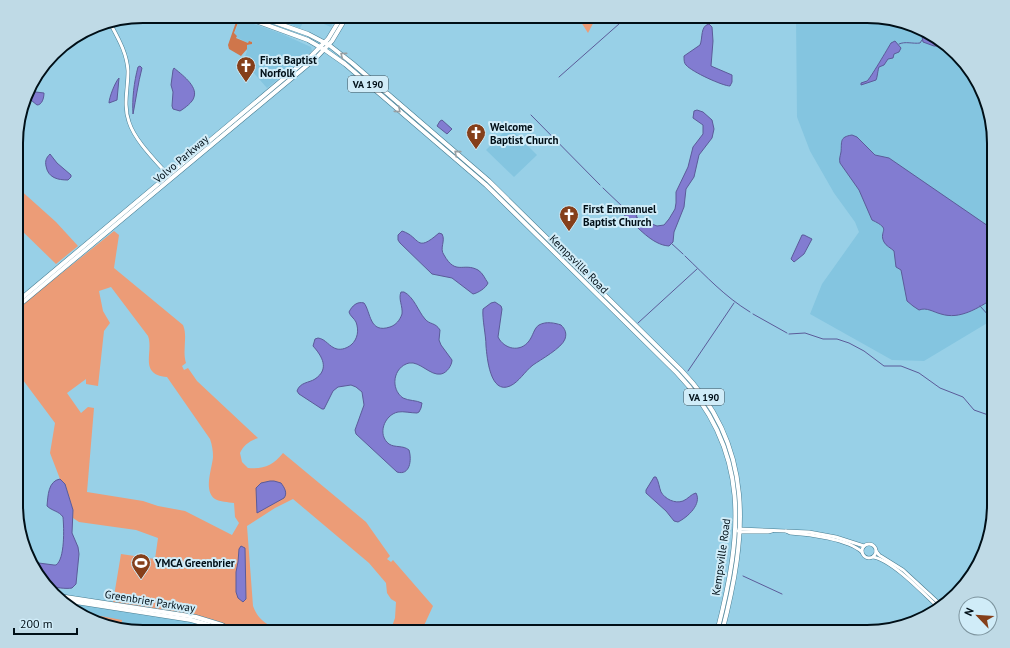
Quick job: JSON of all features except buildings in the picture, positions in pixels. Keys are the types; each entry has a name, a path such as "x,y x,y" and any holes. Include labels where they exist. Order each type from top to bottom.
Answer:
{"main road":[{"name":"Kempsville Road","path":"262,23 290,33 323,48 345,64 486,185 687,384 710,415 725,451 734,488 739,530 719,625"},
{"name":"Kempsville Road","path":"278,23 298,30 327,44 350,61 489,180 691,381 714,413 730,448 740,490 739,530 732,590 724,625"},
{"name":"Volvo Parkway","path":"327,44 338,23"},
{"name":"Volvo Parkway","path":"23,302 170,178 251,107 323,48 344,23"},
{"name":"Volvo Parkway","path":"23,297 170,178"},
{"name":"Greenbrier Parkway","path":"67,597 196,617 222,625"},
{"name":"Greenbrier Parkway","path":"72,601 191,620 210,625"}],"street":[{"path":"112,27 127,60 128,71 125,105 129,123 140,142 170,178"},
{"path":"739,530 768,532 790,530 818,533 864,546 868,544 872,545 880,555 903,570 937,602"},
{"path":"786,531 790,533 817,536 834,540 858,548 866,558 873,557 880,559 900,572 935,604"},
{"path":"862,552 864,546"},
{"path":"873,557 876,551"}],"shaded area":[{"path":"236,23 238,23 234,33 237,36 236,38 248,43 249,41 252,42 252,44 247,45 247,49 241,56 229,49 228,45"},
{"path":"238,23 251,23 282,34 311,47 312,51 267,88 246,64 247,63 244,59 247,51 247,45 252,44 252,42 250,41 248,43 236,37 237,36 234,34"},
{"path":"287,23 303,23 300,28"},
{"path":"321,23 333,23 331,27"},
{"path":"582,23 593,23 588,33"},
{"path":"796,23 867,23 898,27 920,35 952,58 971,83 978,97 986,128 987,323 924,361 892,360 810,314 822,284 859,232 855,222 834,193 810,151 797,117"},
{"path":"709,24 712,27 713,41 711,66 732,75 732,82 730,86 721,84 701,75 689,68 684,62 684,56 700,45 704,27"},
{"path":"922,36 937,46 934,46 923,42"},
{"path":"895,41 901,48 899,52 894,54 893,58 888,59 884,65 879,67 876,80 861,85 861,83 869,79 891,43"},
{"path":"140,66 142,68 133,114 134,85 138,67"},
{"path":"174,68 188,81 195,93 192,101 180,111 173,109 172,106 173,92 171,85"},
{"path":"119,78 117,100 109,103 112,90"},
{"path":"35,92 44,93 41,103 37,105 31,100"},
{"path":"697,110 703,112 712,120 714,129 712,138 699,155 694,177 686,189 684,207 674,232 673,242 669,246 663,245 646,235 625,216 622,210 628,206 636,212 637,218 657,226 664,225 669,219 675,209 676,192 688,167 693,147 703,134 703,125 693,118 694,111"},
{"path":"442,120 452,129 447,134 437,126"},
{"path":"509,127 537,155 514,177 486,150"},
{"path":"852,135 857,137 875,155 889,158 987,225 987,303 969,312 948,315 927,309 919,310 907,301 901,270 896,267 894,251 884,242 884,230 882,226 872,220 859,190 840,163 841,143 845,137"},
{"path":"50,154 57,163 71,175 68,180 61,180 51,176 46,166 47,158"},
{"path":"23,192 56,222 78,246 56,264 23,232"},
{"path":"114,231 119,235 114,268 183,325 185,334 186,363 182,366 184,370 188,368 197,381 258,438 249,442 243,448 240,453 242,462 248,468 264,467 272,464 283,453 366,522 390,556 387,559 391,562 393,560 433,606 424,625 392,625 395,618 396,602 391,599 387,593 386,583 369,563 293,499 275,508 247,526 253,606 259,617 270,625 225,625 193,614 113,602 121,554 155,559 158,538 136,530 79,522 73,518 73,510 65,484 60,479 50,453 55,423 23,380 23,304","holes":["111,287 148,336 149,361 153,372 167,377 210,439 213,457 209,480 209,491 215,499 234,503 235,517 239,523 232,535 185,511 158,506 143,501 87,492 94,408 88,407 81,413 67,393 86,379 86,384 98,386 104,331 110,323 103,311 99,291"]},
{"path":"402,231 422,243 439,233 442,234 443,252 448,261 456,267 468,267 478,270 483,274 488,283 487,285 482,290 473,294 452,278 432,274 400,243 398,240 398,235"},
{"path":"802,235 812,239 804,254 794,262 791,259"},
{"path":"401,292 404,292 411,297 422,316 427,321 438,327 440,330 439,340 441,345 452,360 449,368 441,374 433,373 413,363 404,365 397,373 395,384 399,394 405,399 422,403 419,412 398,412 393,414 386,421 384,426 383,436 389,444 409,450 409,466 405,472 401,473 397,472 356,434 355,430 364,405 362,392 356,387 351,385 338,387 333,391 324,409 299,394 297,391 300,386 315,379 322,371 322,358 313,346 315,339 321,339 337,349 351,345 356,337 357,328 356,322 349,312 357,303 364,303 374,325 383,328 392,326 398,322 402,314 400,297"},
{"path":"495,302 501,306 502,309 498,337 508,347 517,348 525,345 537,326 545,323 561,325 566,333 566,337 560,346 533,365 513,384 503,387 498,385 491,374 487,358 483,317 483,309"},
{"path":"654,477 657,479 663,495 670,500 680,502 696,493 696,506 690,514 678,522 674,521 666,511 646,493 646,490"},
{"path":"60,479 65,484 73,510 72,533 78,547 79,554 76,584 72,588 56,587 38,563 56,565 61,557 64,528 63,517 60,513 47,506 49,490 56,480"},
{"path":"270,481 281,483 286,494 284,498 257,513 256,488 261,483"},
{"path":"241,546 245,548 246,599 243,602 238,598 236,592 236,572 239,549"},
{"path":"75,604 142,615 183,620 202,624 128,624 97,616"},
{"path":"94,615 122,620 122,623"}],"waterway":[{"path":"559,77 620,23"},
{"path":"899,44 920,43 922,40"},
{"path":"531,115 600,185"},
{"path":"603,188 624,208"},
{"path":"636,217 642,221"},
{"path":"671,243 683,254"},
{"path":"685,256 724,293 750,312"},
{"path":"638,323 697,269"},
{"path":"688,371 734,303"},
{"path":"980,306 987,314"},
{"path":"753,314 787,333"},
{"path":"789,334 805,333 823,339 837,339 849,343 864,351 884,366 901,366 919,373 940,388 963,397 974,410 987,415"},
{"path":"743,576 782,594"}],"place":[{"name":"First Baptist Norfolk","path":"246,83"},
{"name":"Welcome Baptist Church","path":"476,150"},
{"name":"First Emmanuel Baptist Church","path":"569,232"},
{"name":"YMCA Greenbrier","path":"141,580"}]}
